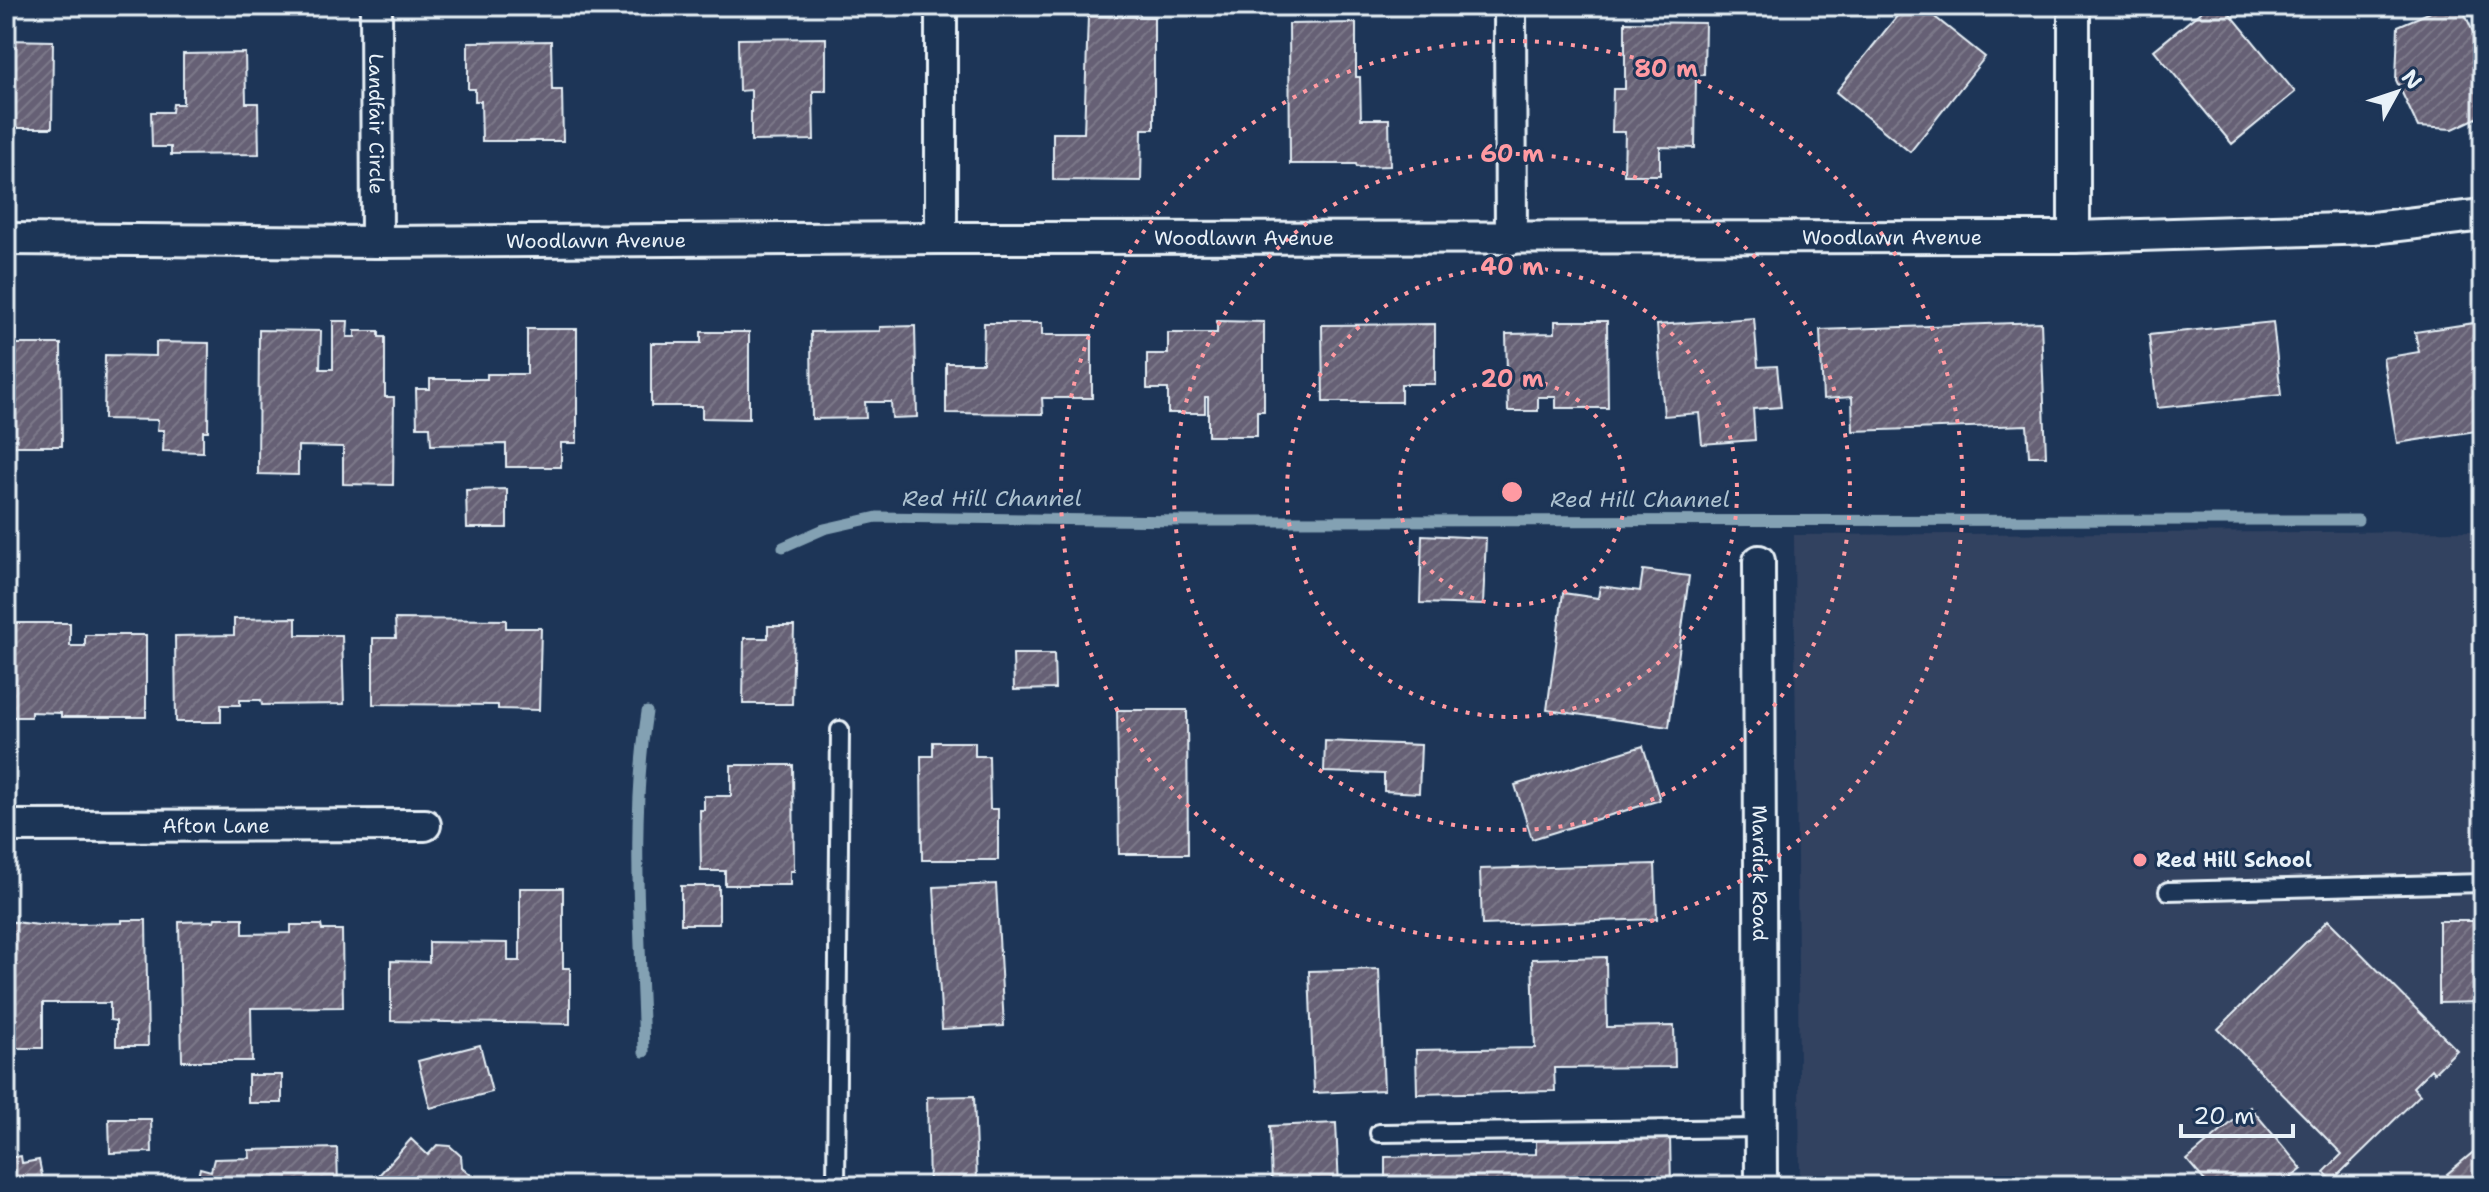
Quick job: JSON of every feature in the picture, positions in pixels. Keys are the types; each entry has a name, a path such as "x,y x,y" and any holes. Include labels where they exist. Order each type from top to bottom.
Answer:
{"street":[{"name":"Landfair Circle","path":"376,6 377,242"},
{"path":"941,6 941,238"},
{"path":"1510,6 1511,239"},
{"path":"2074,6 2074,237"},
{"name":"Woodlawn Avenue","path":"6,239 377,242 2074,237 2373,228 2483,215"},
{"name":"Mardick Road","path":"1759,561 1761,1186"},
{"name":"Afton Lane","path":"6,826 425,825"}],"lane":[{"path":"836,1186 840,730"},
{"path":"2168,891 2483,883"},
{"path":"1379,1133 1761,1128"}],"shaded area":[{"name":"Red Hill School","path":"2483,531 2483,1186 1800,1186 1794,535"}],"building":[{"path":"1905,6 1921,6 1985,57 1910,152 1836,92"},
{"path":"2208,6 2224,6 2295,92 2232,144 2154,50"},
{"path":"2433,11 2464,12 2483,54 2483,115 2453,129 2418,127 2396,80 2398,26"},
{"path":"1088,16 1154,17 1154,129 1142,129 1141,181 1053,180 1053,133 1084,133"},
{"path":"1625,22 1705,23 1704,75 1696,75 1695,148 1660,147 1660,175 1624,175 1625,132 1612,132 1613,89 1625,89"},
{"path":"1356,23 1356,77 1360,77 1361,119 1389,119 1390,166 1290,164 1289,24"},
{"path":"826,38 826,91 813,91 814,140 751,141 751,90 739,91 738,39"},
{"path":"6,40 53,41 52,128 6,128"},
{"path":"551,41 552,90 562,90 563,141 482,141 481,101 475,101 475,89 468,89 468,42"},
{"path":"245,53 246,103 258,103 259,154 171,155 171,147 152,147 151,112 172,112 173,104 183,104 183,54"},
{"path":"1754,318 1758,367 1777,366 1781,407 1753,409 1755,440 1702,444 1699,413 1664,416 1657,325"},
{"path":"333,321 348,321 347,337 355,337 355,331 379,331 379,337 385,337 385,397 394,397 393,485 343,484 343,447 298,446 298,475 258,474 259,330 321,331 320,369 333,369"},
{"path":"1217,321 1264,322 1264,411 1257,411 1257,436 1208,436 1208,397 1205,397 1205,413 1168,413 1168,389 1147,389 1147,354 1168,354 1168,333 1217,333"},
{"path":"1555,321 1607,321 1608,408 1556,408 1556,397 1538,397 1538,411 1508,411 1506,334 1555,333"},
{"path":"2041,322 2046,456 2029,456 2027,425 1853,431 1852,397 1823,399 1820,330"},
{"path":"2273,322 2281,395 2157,408 2149,335"},
{"path":"984,323 1042,323 1042,335 1092,335 1092,398 1042,398 1043,414 946,413 946,363 983,363"},
{"path":"2474,323 2478,350 2483,349 2483,430 2397,443 2383,358 2419,352 2415,332"},
{"path":"1435,324 1435,384 1401,384 1401,402 1323,402 1322,325"},
{"path":"915,326 917,417 892,418 891,402 865,402 866,418 812,419 811,332 880,331 880,327"},
{"path":"527,329 577,329 577,443 561,443 561,467 506,467 506,444 431,445 430,427 417,427 416,389 430,389 430,379 487,379 487,374 527,374"},
{"path":"701,332 749,332 749,419 702,418 702,406 651,406 651,343 701,343"},
{"path":"156,342 209,343 208,431 203,431 203,452 163,451 164,430 157,430 158,420 104,419 105,355 156,356"},
{"path":"12,344 61,344 62,446 6,446 6,375 12,375"},
{"path":"507,489 507,528 467,528 466,490"},
{"path":"1422,535 1486,538 1483,605 1420,603"},
{"path":"1643,570 1689,576 1669,727 1547,710 1563,593 1598,598 1600,586 1640,591"},
{"path":"296,618 296,635 342,635 344,704 262,705 261,700 240,700 240,705 221,705 221,722 176,722 175,636 234,635 234,619"},
{"path":"395,619 506,620 506,628 541,628 539,710 498,709 498,705 373,704 373,638 396,638"},
{"path":"6,623 70,623 70,646 85,646 85,635 146,635 146,717 61,717 61,713 31,712 31,717 6,717"},
{"path":"768,626 794,626 792,704 743,704 744,638 768,638"},
{"path":"1013,654 1054,654 1055,689 1014,690"},
{"path":"1117,710 1187,710 1188,854 1119,854"},
{"path":"1325,741 1421,745 1419,793 1384,791 1384,774 1324,772"},
{"path":"933,742 975,742 975,756 989,756 990,809 998,809 998,860 922,860 921,756 933,756"},
{"path":"1643,746 1660,800 1532,839 1515,785"},
{"path":"731,765 793,765 794,871 790,871 790,885 725,885 725,871 701,871 700,810 704,810 704,796 731,796"},
{"path":"1655,864 1657,919 1482,925 1480,869"},
{"path":"996,884 1004,1026 942,1029 934,887"},
{"path":"681,886 719,886 719,924 681,924"},
{"path":"520,888 563,888 563,968 570,968 570,1024 391,1021 391,961 429,962 429,942 508,943 508,961 520,961"},
{"path":"215,918 243,918 243,934 291,933 291,925 321,925 322,930 342,930 343,1007 251,1008 252,1061 182,1061 179,922 214,921"},
{"path":"122,920 146,920 148,1046 116,1046 116,1021 110,1020 110,1003 43,1003 43,1048 6,1048 6,921 39,925 122,923"},
{"path":"2328,920 2457,1050 2434,1073 2431,1069 2413,1087 2420,1095 2337,1176 2347,1186 2338,1186 2324,1172 2342,1154 2218,1029"},
{"path":"2439,921 2480,921 2481,1002 2439,1003"},
{"path":"1606,957 1607,1027 1674,1026 1675,1067 1554,1068 1555,1091 1417,1094 1416,1050 1535,1048 1532,959"},
{"path":"1379,969 1384,1090 1314,1093 1309,971"},
{"path":"480,1045 492,1092 430,1108 418,1061"},
{"path":"248,1075 282,1075 282,1103 248,1103"},
{"path":"974,1096 977,1182 995,1181 996,1186 929,1186 927,1097"},
{"path":"2250,1107 2302,1169 2281,1186 2209,1186 2187,1160"},
{"path":"109,1119 151,1119 152,1152 110,1153"},
{"path":"1336,1123 1339,1186 1272,1186 1270,1126"},
{"path":"1670,1136 1671,1186 1385,1186 1385,1157 1536,1154 1536,1140"},
{"path":"411,1139 428,1155 437,1145 450,1146 461,1156 462,1167 483,1186 375,1186 372,1183"},
{"path":"2483,1144 2483,1186 2457,1186 2447,1174"},
{"path":"337,1148 338,1186 196,1186 200,1168 211,1171 214,1159 250,1158 249,1150"},
{"path":"21,1156 22,1163 39,1160 44,1186 6,1186 6,1158"}],"waterway":[{"name":"Red Hill Channel","path":"783,547 824,529 877,517 1184,521 2358,520"},
{"name":"Red Hill Channel","path":"644,1052 638,839 647,712"}],"place":[{"name":"Red Hill School","path":"2140,860"}]}
